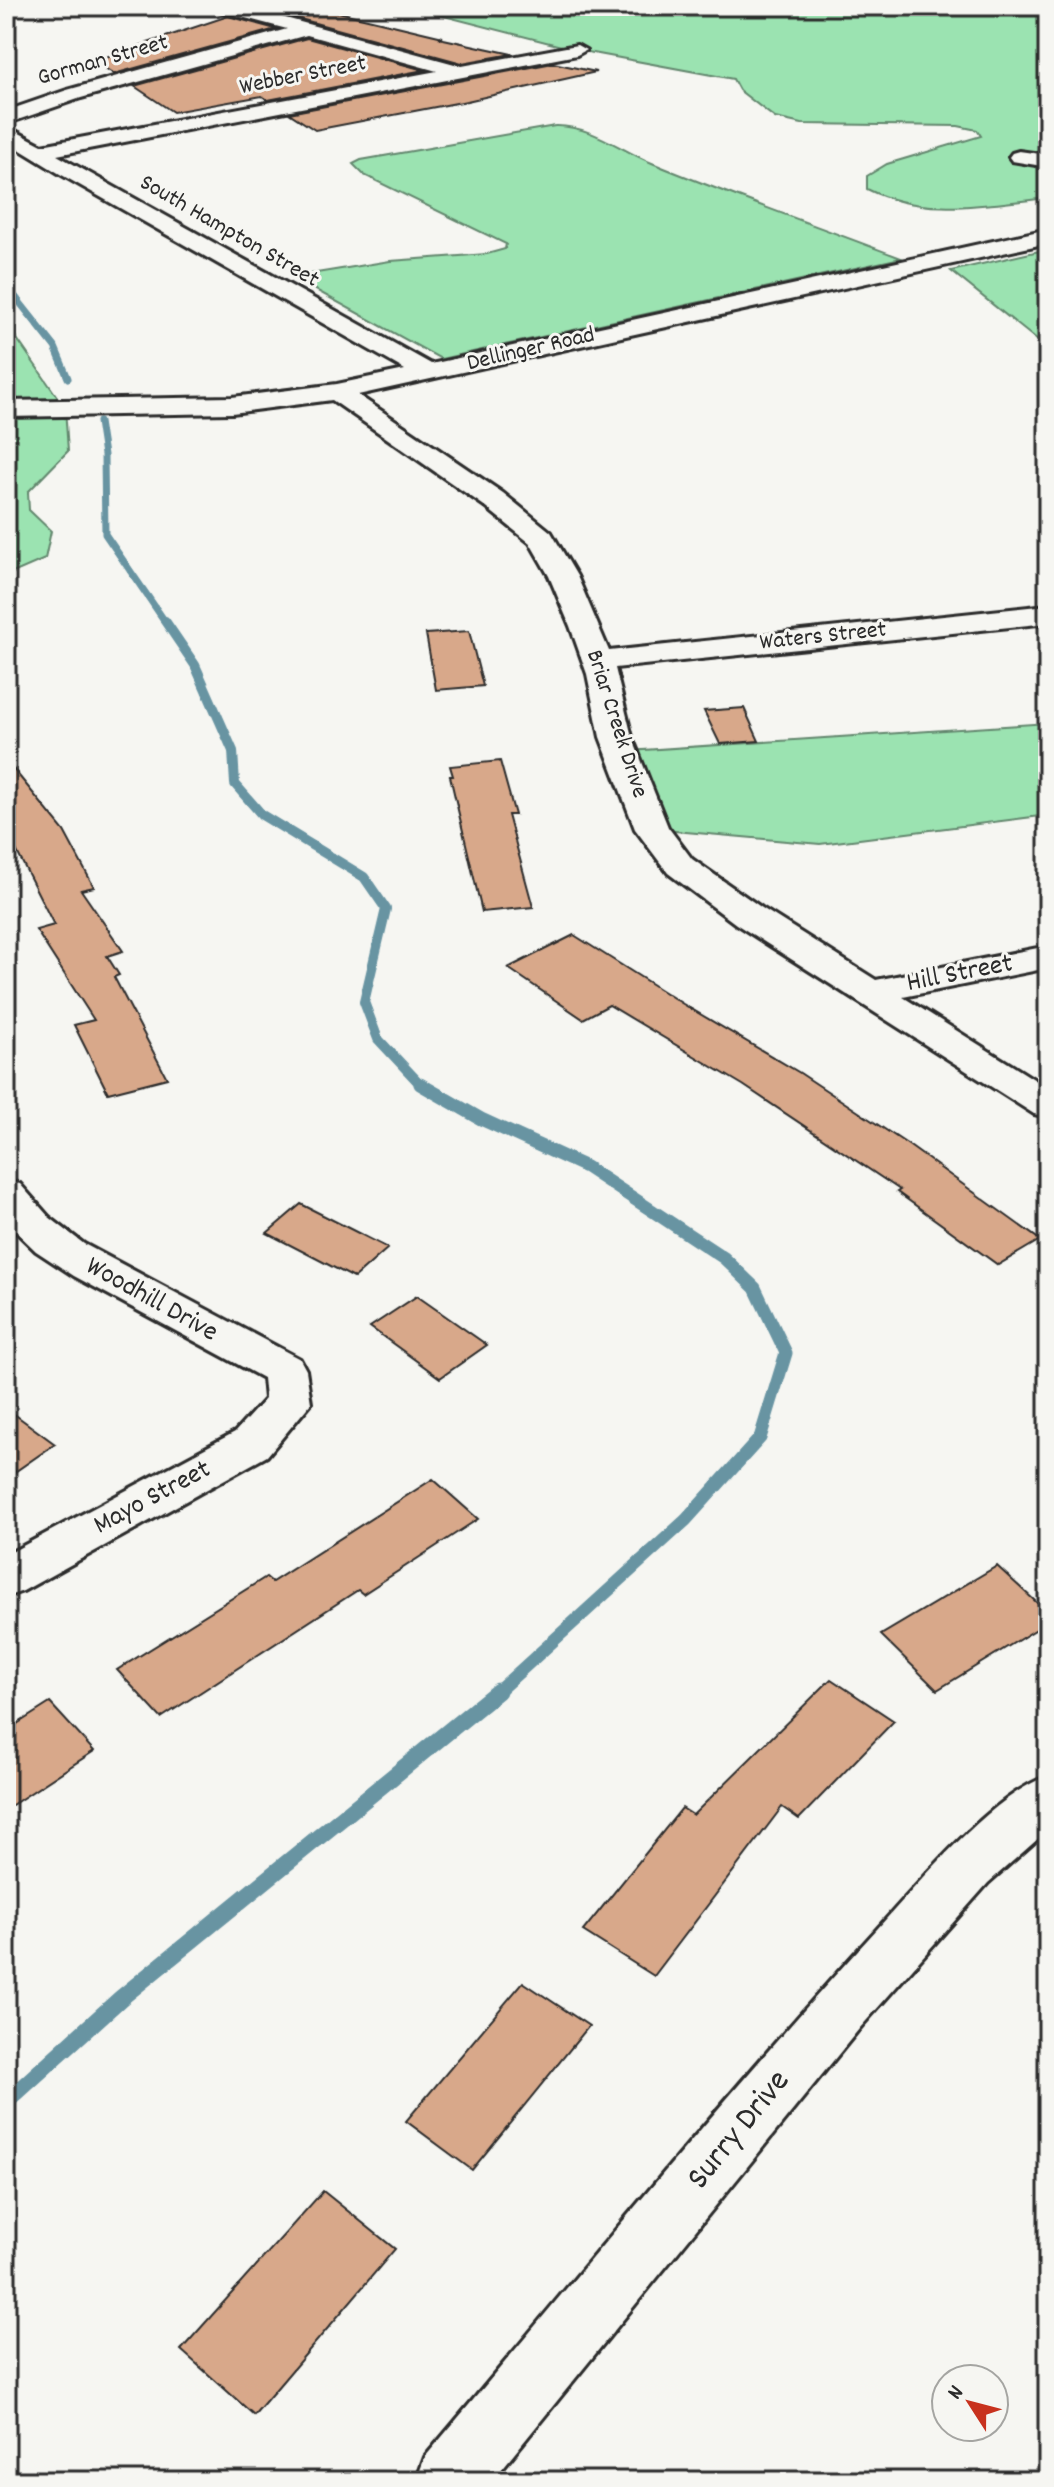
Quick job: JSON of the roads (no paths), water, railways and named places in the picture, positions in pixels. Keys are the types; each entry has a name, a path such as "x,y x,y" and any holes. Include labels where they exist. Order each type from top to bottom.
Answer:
{"street":[{"path":"225,7 459,72"},
{"name":"Gorman Street","path":"6,118 74,94 308,29"},
{"name":"Webber Street","path":"39,152 577,50"},
{"name":"South Hampton Street","path":"6,132 429,373"},
{"path":"1019,157 1048,161"},
{"name":"Dellinger Road","path":"6,409 232,405 337,392 1048,236"},
{"name":"Briar Creek Drive","path":"337,392 493,499 541,538 563,576 597,661 616,737 652,829 680,866 749,916 1048,1105"},
{"name":"Waters Street","path":"597,661 1048,614"},
{"name":"Hill Street","path":"871,992 1048,957"},
{"name":"Woodhill Drive","path":"6,1193 15,1208 73,1257 229,1344 284,1370 288,1403"},
{"name":"Mayo Street","path":"6,1578 240,1451 251,1444 288,1403"},
{"name":"Surry Drive","path":"449,2481 839,2011 969,1866 1048,1798"}],"waterway":[{"path":"6,285 55,347 68,378"},
{"path":"99,422 104,455 105,534 166,623"},
{"path":"165,621 195,665 233,751 235,784 262,815 364,877 386,909 364,1002 378,1039 420,1084"},
{"path":"420,1084 481,1119 586,1167 724,1258 755,1288 786,1353 760,1438 686,1520 496,1693"},
{"path":"6,2102 121,1998 498,1691"}]}
